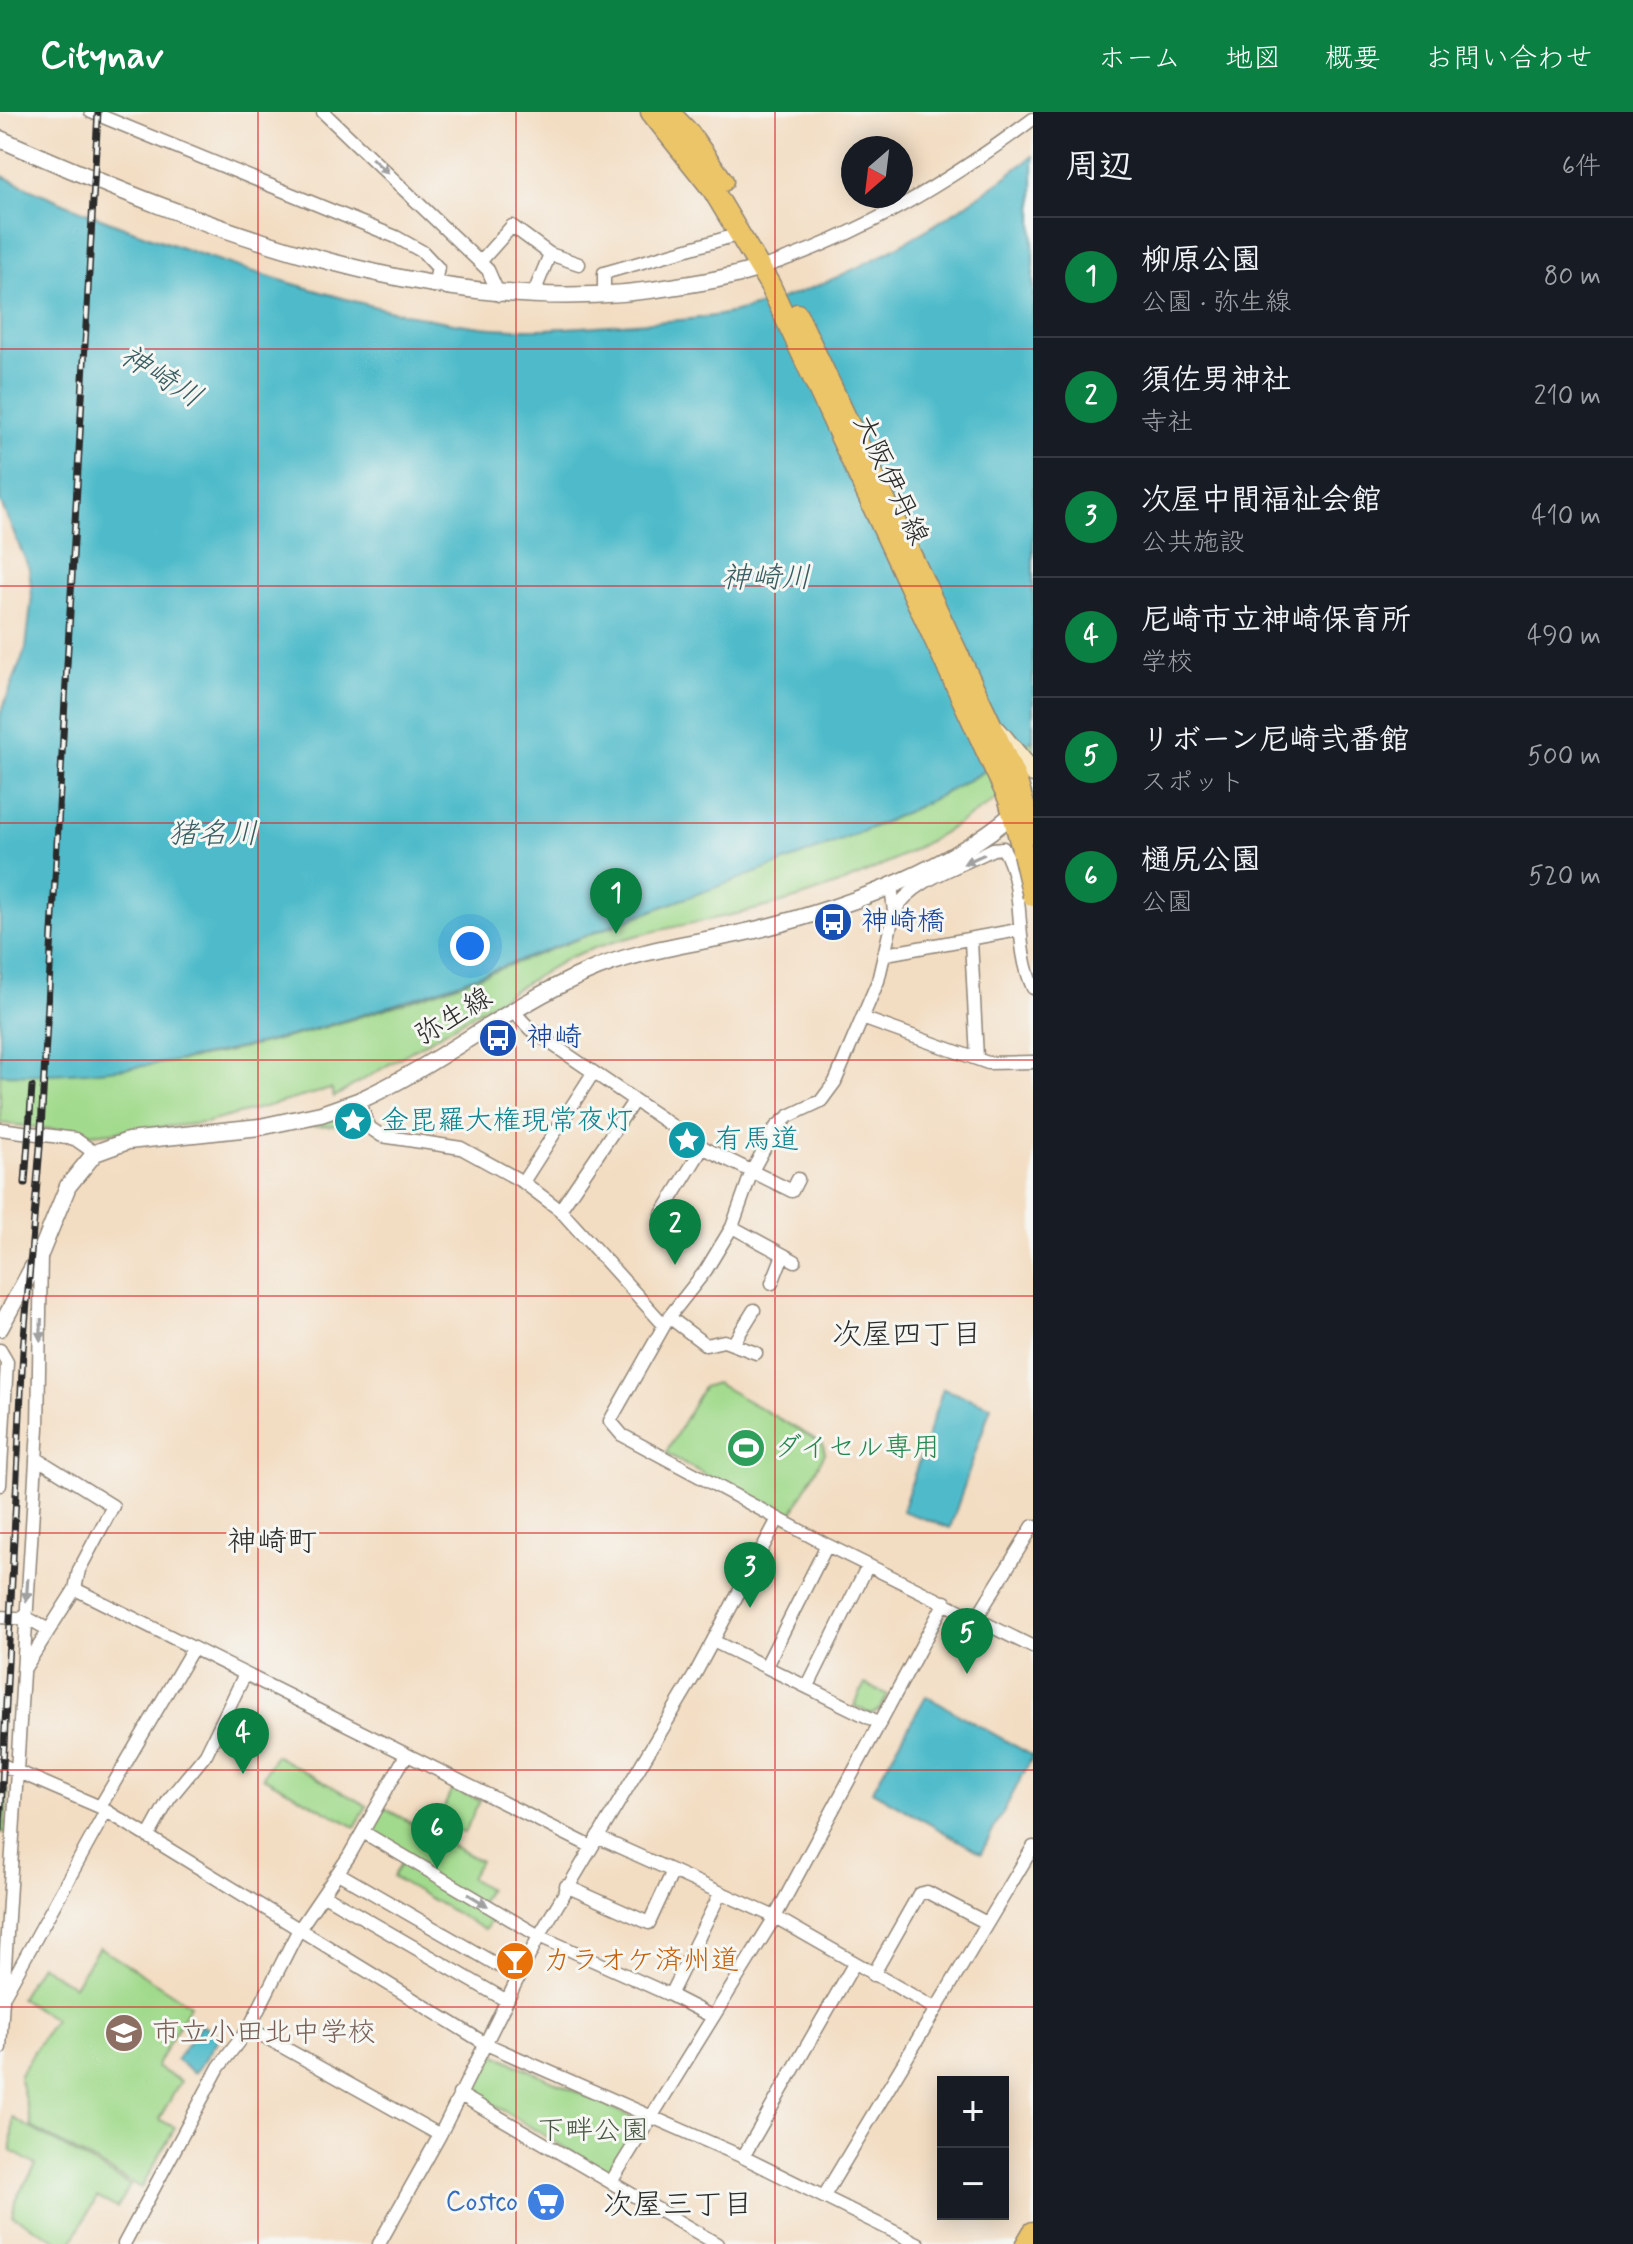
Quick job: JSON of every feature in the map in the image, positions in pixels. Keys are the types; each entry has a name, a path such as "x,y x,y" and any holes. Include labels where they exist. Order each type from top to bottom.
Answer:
{"main road":[{"name":"大阪伊丹線","path":"651,112 713,190 740,234 767,268 992,726 1033,833"},
{"name":"大阪伊丹線","path":"669,112 689,133 733,195 1022,802 1025,893"},
{"path":"992,726 1033,773"},
{"path":"1026,2244 1033,2233"}],"street":[{"path":"91,112 396,237 423,252 438,268 434,286"},
{"path":"323,112 488,270 499,295"},
{"path":"0,139 183,213 356,268 434,286 499,295 604,295 639,293 767,268 842,237 910,200 982,157 1033,119"},
{"path":"480,262 512,226 550,254 579,264"},
{"path":"604,295 604,273 740,234"},
{"path":"565,259 573,247"},
{"path":"533,295 550,254"},
{"name":"弥生線","path":"95,1153 128,1141 260,1127 321,1114 358,1101 584,973 626,958 812,915 949,857 1022,802"},
{"path":"894,912 913,891 997,848 1005,850 1025,893 1018,930 1023,964 1033,988"},
{"path":"891,884 894,912 886,954 874,994 835,1082 821,1101 778,1124 752,1171 732,1227 706,1270 667,1321 610,1421 622,1435 778,1519 1033,1647"},
{"path":"1025,893 1033,887"},
{"path":"886,954 971,941 1018,930"},
{"path":"971,941 977,1058"},
{"path":"514,1012 530,1029 703,1147 793,1189"},
{"path":"862,1018 988,1063 1033,1062"},
{"path":"523,1182 593,1073"},
{"path":"358,1101 370,1128 382,1136 461,1148 523,1182 560,1210 667,1321 706,1345 724,1341 756,1353"},
{"path":"560,1210 634,1101"},
{"path":"0,1129 75,1139 86,1143 95,1153 68,1186 41,1252 0,1328"},
{"path":"662,1214 703,1147"},
{"path":"732,1227 789,1258 772,1283"},
{"path":"0,2048 36,1458 41,1252"},
{"path":"733,1344 754,1310"},
{"path":"0,1350 7,1362 0,1485"},
{"path":"21,1673 75,1589 79,1570 113,1506 36,1458"},
{"path":"379,2244 440,2135 566,1886 713,1641 778,1519"},
{"path":"977,1617 1033,1526"},
{"path":"766,1666 827,1545"},
{"path":"808,1686 868,1565"},
{"path":"75,1589 406,1755 593,1842 775,1917 936,2009"},
{"path":"611,2182 775,1917 945,1602"},
{"path":"0,1617 25,1620 49,1630"},
{"path":"713,1641 880,1723"},
{"path":"2,1998 193,1648"},
{"path":"148,1837 169,1799 206,1754 245,1674"},
{"path":"124,2244 219,2067 249,2028 298,1931 338,1873 406,1755"},
{"path":"0,1764 103,1809 486,2044 743,2157 919,2244"},
{"path":"363,1832 539,1936 713,2017"},
{"path":"824,2196 985,1922 1032,1850"},
{"path":"338,1873 518,1977"},
{"path":"566,1886 649,1923 672,1873"},
{"path":"873,1975 919,1894 927,1892 985,1922"},
{"path":"670,1995 720,1894"},
{"path":"324,1895 507,2001"},
{"path":"743,2157 854,1964"},
{"path":"249,2028 440,2135"},
{"path":"459,2094 717,2244"}],"green space":[{"path":"1033,740 1033,773 942,834 877,868 809,895 618,940 568,958 334,1097 331,1089 205,1123 91,1134 0,1123 0,1072 86,1072 172,1062 257,1045 342,1022 508,966 858,834 948,792"},
{"path":"348,1112 356,1116 350,1120 352,1125 298,1126"},
{"name":"ダイセル専用","path":"716,1383 822,1443 825,1453 788,1521 666,1453 703,1387"},
{"path":"865,1684 888,1695 879,1710 871,1714 854,1706"},
{"path":"275,1755 367,1806 355,1827 263,1777"},
{"path":"453,1787 480,1801 464,1833 439,1818"},
{"path":"0,1789 8,1790 5,1833 0,1832"},
{"path":"382,1807 480,1861 470,1878 488,1889 479,1905 494,1915 485,1930 393,1877 407,1853 368,1831"},
{"path":"99,1947 190,2005 156,2067 181,2081 159,2119 175,2128 141,2188 32,2127 19,2076 54,2019 20,1998 40,1965 74,1986"},
{"name":"下畔公園","path":"492,2053 636,2119 638,2123 609,2171 605,2172 471,2091 488,2054"},
{"path":"13,2118 130,2185 117,2208 97,2197 71,2244 63,2244 13,2216 15,2200 36,2165 11,2151"}],"water":[{"name":"神崎川","path":"1033,156 1033,739 946,793 852,836 500,968 336,1023 253,1045 169,1062 85,1072 0,1074 0,715 26,648 32,596 29,568 0,501 0,175 137,232 327,294 404,314 456,323 539,329 705,317 784,298 897,247 968,203"},
{"path":"943,1389 991,1406 950,1528 902,1511"},
{"path":"926,1696 1033,1756 981,1853 872,1791"},
{"path":"201,2024 220,2037 195,2073 176,2060"}],"railway":[{"path":"0,1829 23,1350 40,1147 98,112"},
{"path":"25,1183 32,1087"}],"place":[{"name":"神崎橋","path":"833,922"},
{"name":"柳原公園","path":"616,934"},
{"name":"神崎","path":"498,1038"},
{"name":"金毘羅大権現常夜灯","path":"353,1121"},
{"name":"有馬道","path":"687,1140"},
{"name":"須佐男神社","path":"675,1265"},
{"name":"ダイセル専用","path":"746,1448"},
{"name":"次屋中間福祉会館","path":"750,1608"},
{"name":"リボーン尼崎弐番館","path":"967,1674"},
{"name":"尼崎市立神崎保育所","path":"243,1774"},
{"name":"樋尻公園","path":"437,1869"},
{"name":"カラオケ済州道","path":"515,1961"},
{"name":"市立小田北中学校","path":"124,2033"},
{"name":"Costco","path":"546,2202"}],"district":[{"name":"次屋四丁目","path":"907,1335"},
{"name":"神崎町","path":"272,1542"},
{"name":"次屋三丁目","path":"678,2205"}],"water label":[{"name":"猪名川","path":"213,834"}]}
